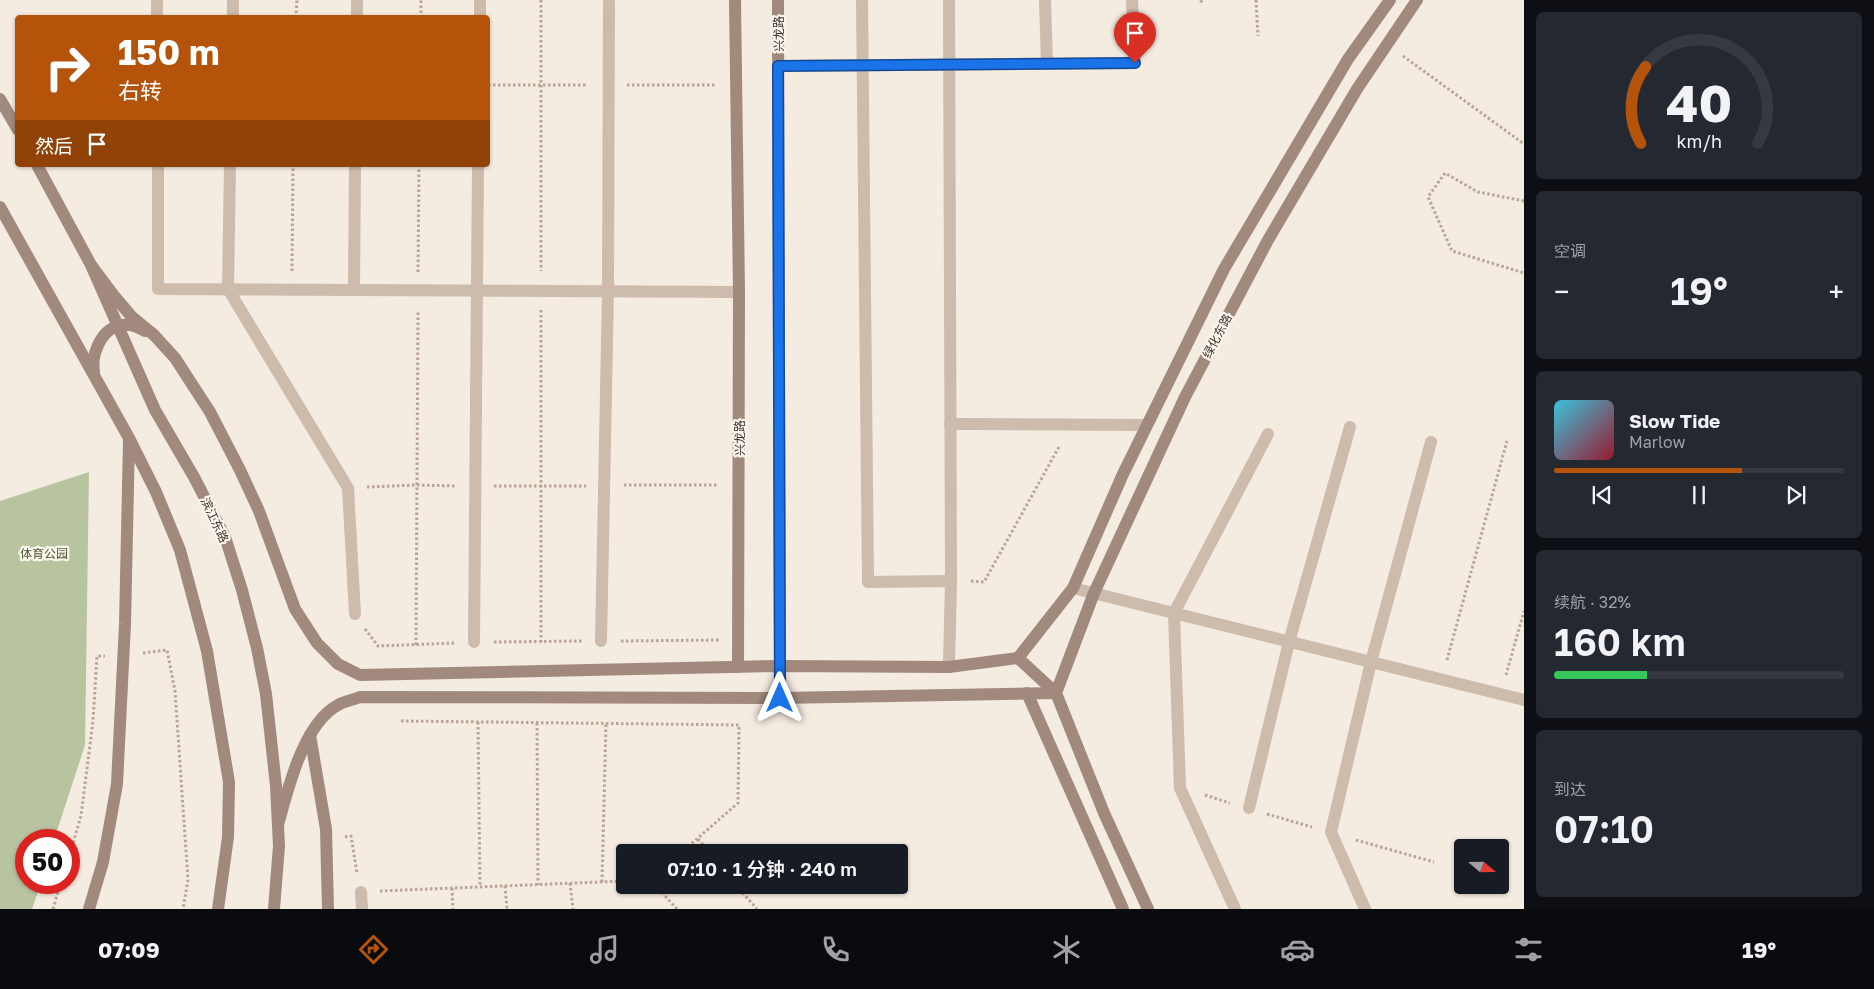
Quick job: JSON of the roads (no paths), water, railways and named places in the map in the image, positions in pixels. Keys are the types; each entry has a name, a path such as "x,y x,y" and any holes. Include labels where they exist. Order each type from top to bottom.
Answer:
{"main road":[{"name":"兴龙路","path":"735,0 739,292 738,667"},
{"name":"兴龙路","path":"778,0 780,698"},
{"name":"绿化东路","path":"1018,658 1073,588 1123,474 1224,269 1348,58 1390,0"},
{"name":"绿化东路","path":"1056,693 1094,593 1185,397 1259,258 1357,89 1417,0"},
{"path":"0,98 15,125"},
{"name":"滨江东路","path":"38,167 91,265 155,410 194,477 225,537 242,590 257,648 266,694 279,846 274,909"},
{"path":"0,207 130,438 156,492 180,550 207,651 229,782 228,837 218,909"},
{"path":"91,265 126,310 154,335 175,358 210,412 259,511 295,609 317,643 338,664 360,675 372,676 779,666 949,667 1018,658 1056,693 1104,813 1148,909"},
{"path":"94,374 92,364 96,346 110,330 118,326 133,325 154,335"},
{"path":"89,909 103,862 117,784 125,632 130,438"},
{"path":"278,825 292,774 317,723 337,706 360,697 780,698 1056,693"},
{"path":"1027,694 1123,909"},
{"path":"310,735 326,830 328,909"}],"street":[{"path":"157,0 157,15"},
{"path":"233,0 233,15"},
{"path":"357,0 357,15"},
{"path":"480,0 480,15"},
{"path":"601,641 608,292 609,0"},
{"path":"862,0 868,582 951,581"},
{"path":"949,0 951,581 949,667"},
{"path":"1045,0 1047,64"},
{"path":"778,66 1135,63 1132,0"},
{"path":"158,167 158,289 739,292"},
{"path":"230,167 228,289 348,488 355,614"},
{"path":"354,290 355,167"},
{"path":"474,642 478,167"},
{"path":"950,424 1147,425"},
{"path":"1249,808 1289,642 1350,428"},
{"path":"1235,909 1180,788 1174,613 1268,434"},
{"path":"1365,909 1331,832 1371,662 1431,442"},
{"path":"1073,588 1524,700"},
{"path":"361,892 362,909"}],"park label":[{"name":"体育公园","path":"44,553"}]}
